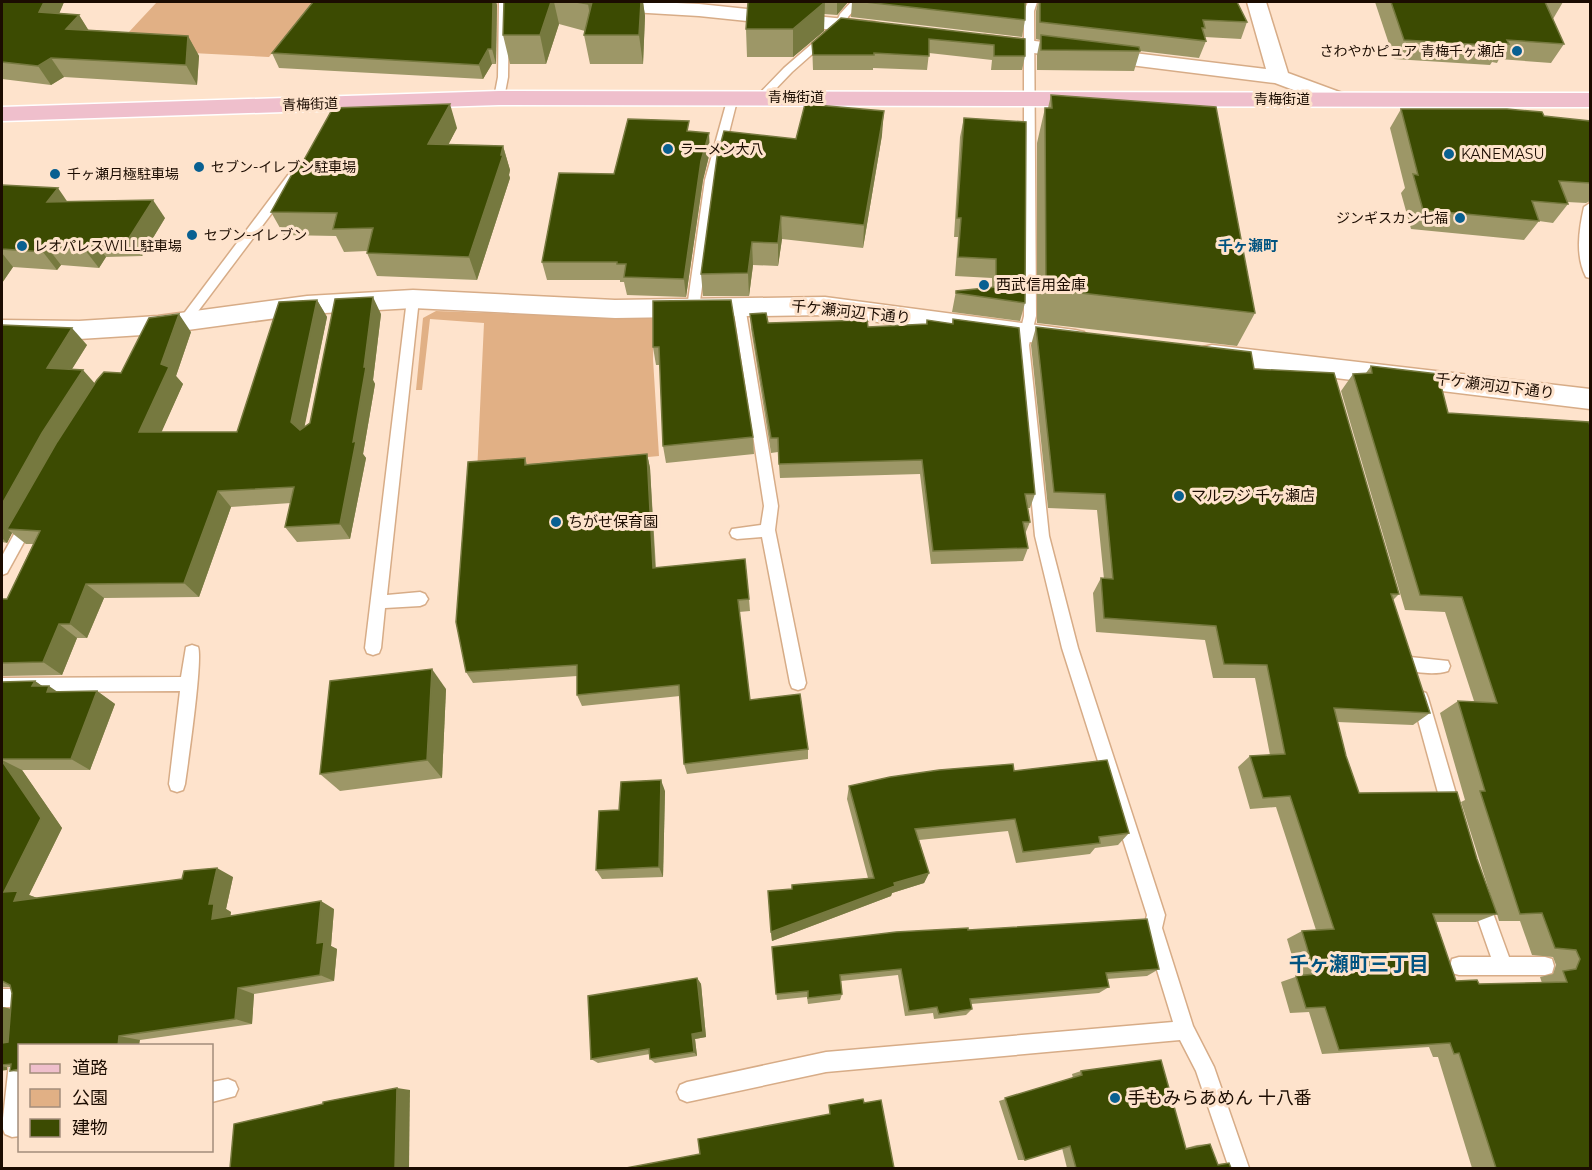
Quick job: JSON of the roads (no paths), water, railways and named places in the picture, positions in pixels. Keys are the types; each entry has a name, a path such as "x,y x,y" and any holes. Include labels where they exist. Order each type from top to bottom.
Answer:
{"main road":[{"name":"青梅街道","path":"2,114 335,109 499,98 1590,100"}],"street":[{"path":"563,2 699,10 888,29"},
{"path":"1256,2 1279,77"},
{"path":"971,40 1279,77 1338,99"},
{"name":"千ケ瀬河辺下通り","path":"2,329 155,330 183,323 337,312 413,299 558,307 825,306 1095,341"},
{"name":"千ケ瀬河辺下通り","path":"1187,351 1328,378 1590,399"}],"lane":[{"path":"499,98 503,77 504,2"},
{"path":"762,97 788,70 841,24 843,16 856,2"},
{"path":"1032,2 1029,11 1030,316 1023,345 1033,464 1042,536 1070,648 1156,915 1153,928 1185,1029 1204,1067 1239,1168"},
{"path":"693,308 711,180 733,97"},
{"path":"183,323 302,164"},
{"path":"1590,207 1584,230 1590,274"},
{"path":"373,648 413,299"},
{"path":"739,306 771,506 768,530 798,683"},
{"path":"2,568 34,511"},
{"path":"737,533 768,530"},
{"path":"379,602 420,599"},
{"path":"177,784 192,652"},
{"path":"1442,666 1412,670 1455,823"},
{"path":"2,685 189,684"},
{"path":"1476,890 1503,966"},
{"path":"1459,966 1545,966"},
{"path":"2,998 24,998 21,1034"},
{"path":"687,1092 826,1062 1185,1029"},
{"path":"18,1073 12,1127 18,1126"}],"place":[{"name":"さわやかピュア 青梅千ヶ瀬店","path":"1517,51"},
{"name":"ラーメン大八","path":"668,149"},
{"name":"KANEMASU","path":"1449,154"},
{"name":"セブン-イレブン駐車場","path":"199,167"},
{"name":"千ヶ瀬月極駐車場","path":"55,174"},
{"name":"ジンギスカン七福","path":"1460,218"},
{"name":"セブン-イレブン","path":"192,235"},
{"name":"レオパレスWILL駐車場","path":"22,246"},
{"name":"西武信用金庫","path":"984,285"},
{"name":"マルフジ 千ヶ瀬店","path":"1179,496"},
{"name":"ちがせ保育園","path":"556,522"},
{"name":"手もみらあめん 十八番","path":"1115,1098"}],"district":[{"name":"千ヶ瀬町","path":"1248,246"},
{"name":"千ヶ瀬町三丁目","path":"1359,964"}]}
